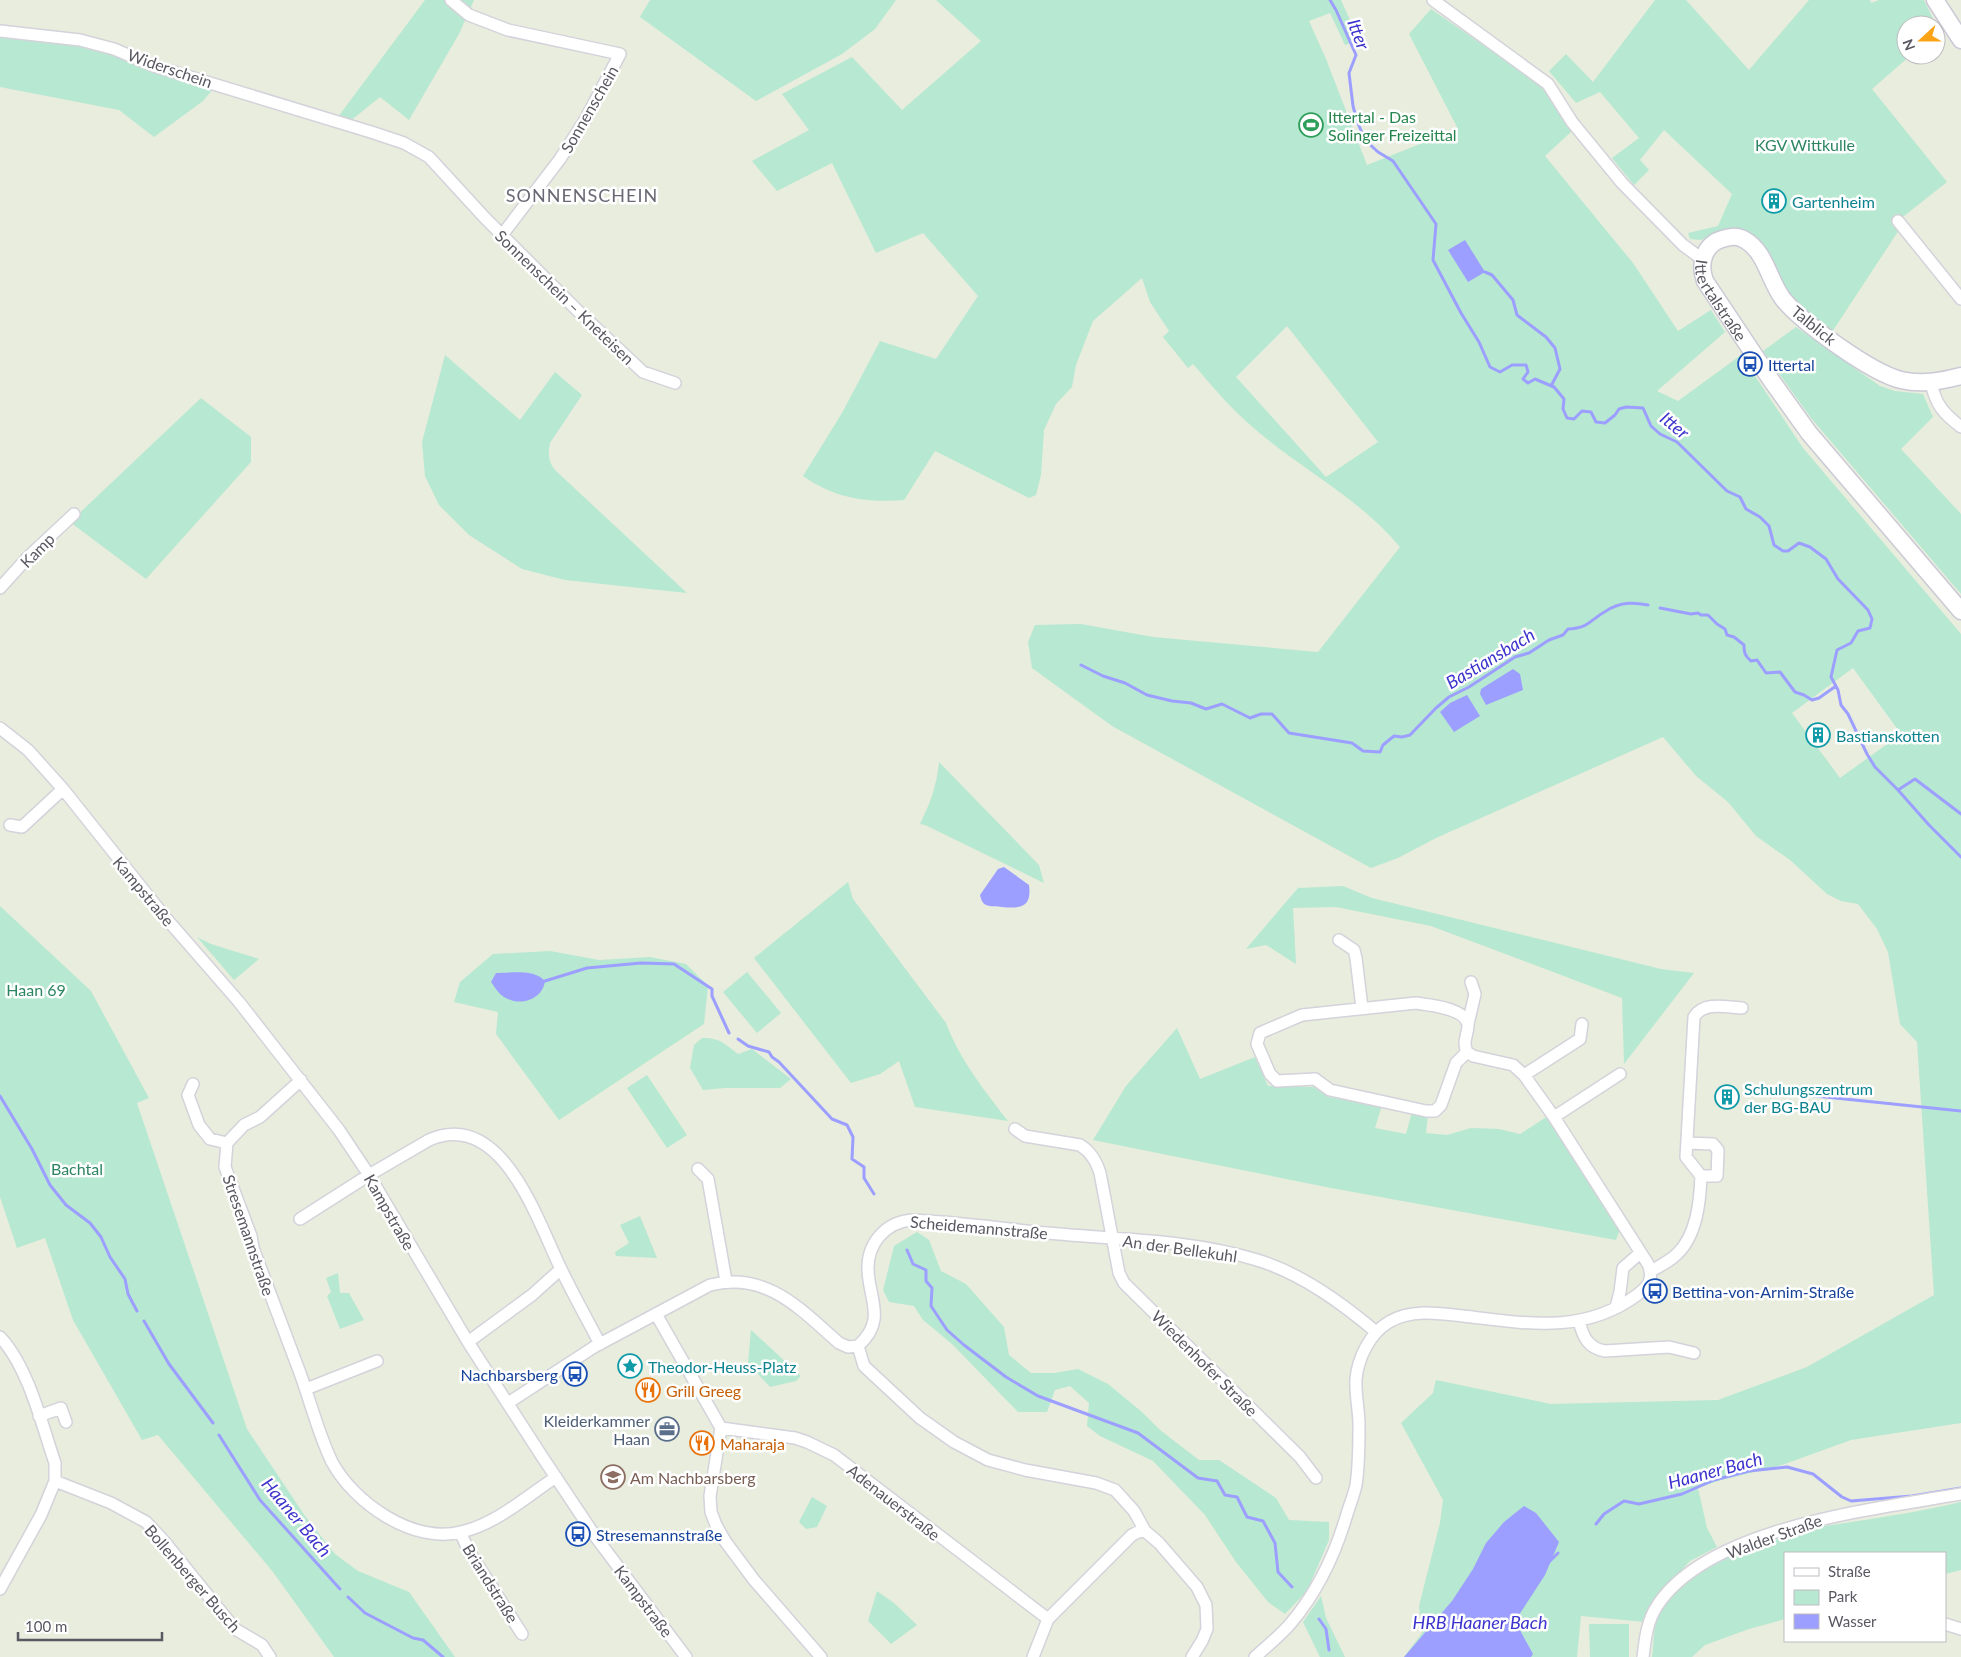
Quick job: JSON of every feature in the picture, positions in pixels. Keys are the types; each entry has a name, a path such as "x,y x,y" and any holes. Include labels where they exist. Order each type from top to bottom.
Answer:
{"main road":[{"path":"1935,0 1947,22 1961,40"},
{"name":"Talblick","path":"1702,259 1708,248 1718,240 1735,236 1744,239 1755,247 1783,299 1812,325 1875,370 1902,380 1931,383 1961,376"},
{"name":"Ittertalstraße","path":"1702,259 1705,281 1771,380 1810,433 1961,611"}],"street":[{"name":"Sonnenschein","path":"451,0 469,15 508,30 620,54 585,120 560,159 502,235"},
{"name":"Ittertalstraße","path":"1433,0 1548,84 1572,122 1622,183 1683,245 1702,259"},
{"name":"Widerschein","path":"0,31 80,40 114,49 154,66 404,143 429,157 485,218"},
{"name":"Sonnenschein – Kneteisen","path":"485,218 578,311 643,372 676,383"},
{"path":"1898,221 1961,299"},
{"path":"1931,383 1942,412 1961,427"},
{"name":"Kamp","path":"0,588 28,556 74,514"},
{"name":"Kampstraße","path":"0,728 28,750 63,789 165,917 239,1002 339,1130 369,1175 468,1342 556,1477 595,1536 686,1657"},
{"path":"10,825 22,827 63,789"},
{"path":"1339,940 1354,950 1362,1008"},
{"path":"1255,1657 1289,1625 1313,1594 1328,1566 1339,1538 1356,1485 1359,1424 1357,1377 1360,1359 1376,1332 1388,1322 1405,1315 1423,1313 1528,1324 1579,1321 1598,1316 1630,1300 1645,1289 1651,1281 1651,1272 1640,1253 1554,1117 1524,1075 1513,1065 1473,1056 1467,1052 1464,1046 1474,994 1471,982"},
{"path":"1467,1052 1456,1063 1441,1104 1435,1111 1426,1111 1330,1090 1315,1079 1277,1081 1270,1074 1257,1044 1260,1033 1302,1015 1416,1002 1456,1011 1463,1016 1468,1024"},
{"path":"1651,1272 1677,1254 1689,1240 1700,1198 1701,1176 1686,1157 1694,1017 1701,1008 1742,1008"},
{"path":"1524,1075 1580,1039 1582,1024"},
{"path":"1554,1117 1620,1074"},
{"path":"193,1084 188,1095 199,1125 210,1139 227,1143 244,1125 260,1117 301,1080"},
{"name":"Wiedenhofer Straße","path":"1015,1129 1026,1136 1080,1145 1088,1150 1096,1162 1100,1173 1119,1273 1124,1282 1300,1457 1316,1478"},
{"path":"300,1219 369,1175 438,1135 452,1133 470,1136 486,1145 500,1157 515,1178 538,1218 561,1269 600,1344"},
{"name":"Stresemannstraße","path":"227,1143 226,1167 251,1236 253,1248 306,1389 320,1436 334,1464 353,1489 378,1512 404,1527 429,1533 460,1532 492,1520 556,1477"},
{"path":"1687,1143 1712,1144 1718,1150 1717,1176 1701,1176"},
{"path":"698,1169 708,1179 726,1281"},
{"name":"Scheidemannstraße","path":"858,1346 866,1340 874,1322 874,1299 868,1270 872,1245 878,1236 894,1224 902,1221 922,1220 1112,1239"},
{"name":"An der Bellekuhl","path":"1112,1239 1217,1249 1259,1260 1296,1276 1324,1293 1376,1332"},
{"path":"1616,1307 1623,1268 1640,1253"},
{"path":"468,1342 532,1295 561,1269"},
{"path":"508,1403 600,1344 696,1292 726,1281 773,1290 791,1301 839,1343 848,1347 858,1346 864,1366 920,1418 954,1442 988,1460 1025,1470 1096,1483 1115,1490 1134,1511 1145,1531 1159,1543 1197,1587 1206,1605 1207,1629 1192,1657"},
{"path":"656,1314 721,1428 710,1496 711,1512 716,1525 725,1541 754,1580 821,1657"},
{"path":"1579,1321 1584,1338 1590,1346 1597,1350 1669,1348 1694,1353"},
{"path":"0,1337 16,1357 39,1416 55,1463 56,1481 41,1515 0,1589"},
{"path":"306,1389 376,1361"},
{"path":"39,1416 61,1408 66,1422"},
{"name":"Adenauerstraße","path":"721,1428 795,1438 834,1455 1048,1620"},
{"name":"Bollenberger Busch","path":"56,1481 111,1504 146,1522 163,1540 235,1629 262,1645 270,1657"},
{"name":"Walder Straße","path":"1643,1657 1648,1626 1657,1606 1682,1578 1705,1562 1741,1545 1778,1531 1826,1517 1961,1494"},
{"path":"1033,1657 1048,1620 1132,1535 1145,1531"},
{"name":"Briandstraße","path":"460,1532 470,1553 522,1634"},
{"path":"1946,1624 1961,1629"}],"green space":[{"path":"425,0 474,0 459,34 409,120 380,97 349,122 338,117"},
{"path":"650,0 896,0 875,29 842,54 756,101 640,17"},
{"path":"936,0 1341,0 1359,40 1345,45 1330,13 1309,21 1326,59 1367,165 1458,129 1409,34 1431,9 1541,85 1572,131 1545,156 1633,263 1678,331 1711,310 1725,332 1657,391 1678,401 1741,355 1803,448 1961,634 1961,1423 1851,1440 1782,1465 1698,1488 1707,1528 1717,1547 1690,1561 1654,1599 1645,1622 1581,1616 1577,1657 1404,1657 1422,1633 1419,1606 1440,1523 1443,1500 1401,1423 1433,1393 1436,1380 1551,1404 1718,1400 1807,1367 1934,1295 1917,1042 1900,1024 1888,952 1877,929 1858,904 1841,901 1827,894 1790,860 1756,836 1728,802 1696,776 1663,737 1436,838 1398,858 1371,868 1112,726 1032,668 1028,642 1035,625 1081,624 1153,637 1318,652 1400,547 1349,499 1274,445 1247,422 1193,364 1188,368 1163,337 1169,331 1150,302 1142,278 1093,321 1076,365 1072,387 1056,404 1044,430 1041,475 1036,495 1029,498 935,451 904,500 877,501 851,497 827,489 803,476 842,413 880,341 936,359 978,296 923,233 876,253 832,163 777,191 752,161 809,130 782,94 852,57 902,110 981,41","holes":["1287,326 1378,442 1326,477 1236,377","1853,668 1901,734 1840,778 1792,713"]},
{"name":"KGV Wittkulle","path":"1655,0 1686,0 1749,70 1809,0 1870,0 1871,3 1879,0 1924,0 1931,15 1896,15 1896,65 1900,65 1872,89 1947,182 1894,224 1899,230 1832,332 1803,310 1787,292 1757,239 1744,229 1723,230 1701,240 1690,239 1688,233 1718,226 1732,194 1664,130 1640,160 1649,170 1634,185 1612,158 1639,138 1600,92 1576,103 1549,71 1566,54 1593,82"},
{"path":"0,35 87,45 121,57 156,74 164,73 213,89 203,101 154,137 119,110 0,87"},
{"path":"1796,327 1880,386 1895,391 1923,394 1933,417 1901,449 1961,514 1961,594 1811,418 1763,351"},
{"path":"445,355 520,420 555,372 582,395 550,443 549,454 551,464 555,470 687,593 565,580 522,569 469,535 439,505 425,476 422,442"},
{"path":"201,398 251,437 251,462 146,579 70,522"},
{"path":"939,762 1039,865 1044,883 920,824 937,779"},
{"path":"848,882 853,899 946,1023 965,1062 1008,1121 915,1107 899,1061 880,1074 851,1083 754,958"},
{"path":"1343,886 1372,898 1661,969 1694,973 1624,1064 1622,998 1431,926 1336,907 1293,908 1296,964 1266,945 1246,949 1298,888"},
{"name":"Bachtal","path":"0,906 91,991 149,1098 137,1103 247,1429 305,1516 335,1554 358,1571 409,1592 455,1657 334,1657 273,1572 158,1435 142,1440 73,1320 45,1238 17,1248 0,1197"},
{"path":"197,937 211,944 259,959 234,980"},
{"path":"550,951 599,960 650,957 686,964 708,986 704,1024 559,1120 496,1034 498,1012 454,1002 460,982 493,954"},
{"path":"747,972 781,1013 757,1033 723,992"},
{"path":"1177,1028 1200,1079 1255,1057 1268,1086 1314,1087 1328,1097 1382,1105 1375,1128 1406,1134 1412,1112 1428,1115 1426,1133 1447,1135 1471,1128 1499,1129 1520,1134 1548,1116 1621,1227 1616,1240 1331,1188 1093,1140 1126,1086"},
{"path":"702,1038 717,1040 726,1044 738,1054 752,1049 791,1079 780,1088 703,1090 690,1068 694,1045"},
{"path":"647,1075 687,1135 667,1148 627,1088"},
{"path":"640,1216 657,1258 616,1256 615,1252 629,1243 620,1225"},
{"path":"917,1232 929,1240 941,1271 966,1284 1004,1327 1009,1355 1031,1373 1054,1373 1078,1369 1108,1384 1142,1412 1160,1430 1199,1460 1219,1460 1276,1498 1289,1520 1329,1522 1329,1540 1307,1591 1285,1614 1268,1602 1236,1562 1205,1515 1153,1461 1100,1436 1087,1426 1089,1403 1070,1386 1055,1390 1047,1412 1018,1412 952,1344 923,1320 914,1306 889,1302 883,1290 894,1246"},
{"path":"338,1273 340,1293 349,1293 364,1320 340,1329 327,1296 331,1292 326,1278"},
{"path":"751,1330 801,1376 796,1381 770,1387 748,1363"},
{"path":"812,1497 827,1506 817,1527 806,1529 799,1522"},
{"path":"1961,1502 1961,1570 1946,1574 1946,1552 1784,1552 1784,1619 1749,1629 1705,1645 1692,1657 1652,1657 1656,1620 1667,1602 1696,1575 1715,1563 1755,1544 1789,1532"},
{"path":"877,1591 894,1603 917,1625 891,1644 868,1621"},
{"path":"1321,1596 1326,1618 1345,1657 1320,1657 1303,1622"},
{"path":"1589,1624 1629,1624 1629,1657 1590,1657"}],"water":[{"path":"1465,240 1485,272 1468,282 1448,250"},
{"path":"1513,669 1520,674 1523,690 1486,705 1480,694 1481,689"},
{"path":"1467,695 1480,716 1454,732 1440,712 1450,703"},
{"path":"1004,867 1029,885 1029,898 1020,907 992,906 986,905 982,901 980,895 998,869"},
{"path":"496,973 529,973 545,981 536,996 520,1002 508,999 498,992 491,982"},
{"name":"HRB Haaner Bach","path":"1524,1506 1536,1513 1559,1542 1545,1575 1515,1621 1533,1654 1531,1657 1404,1657 1452,1601 1473,1569 1486,1543 1504,1522"}],"waterway":[{"name":"Itter","path":"1330,0 1356,55 1349,73 1353,106 1365,140 1378,152 1393,161 1436,224 1433,260 1461,313 1479,342 1490,367 1500,372 1512,365 1526,365 1528,372 1523,379 1528,383 1535,379 1554,387 1564,399 1563,409 1567,418 1574,419 1582,411 1591,412 1596,422 1605,423 1619,409 1626,407 1643,408 1651,426 1660,434 1677,442 1727,491 1740,497 1746,509 1760,517 1769,526 1774,545 1783,551 1788,551 1799,543 1810,547 1826,559 1838,579 1868,610 1872,619 1870,628 1858,631 1851,643 1837,650 1831,677 1838,690 1841,705 1848,714 1875,767 1898,790 1915,779 1961,814"},
{"path":"1485,272 1492,275 1513,300 1517,315 1546,337 1555,348 1560,369 1551,386"},
{"name":"Bastiansbach","path":"1081,665 1103,676 1125,683 1147,695 1191,703 1206,709 1222,704 1250,718 1261,714 1272,714 1289,733 1352,743 1363,751 1380,752 1383,745 1394,736 1410,735 1449,697 1469,687 1515,657 1529,653 1549,640 1563,635 1568,629 1581,627 1611,608 1621,604 1648,605"},
{"name":"Bastiansbach","path":"1660,608 1708,615 1725,629 1727,635 1734,637 1744,645 1747,658 1751,661 1757,660 1766,673 1780,672 1795,692 1812,700 1819,698 1836,686"},
{"path":"1898,790 1961,857"},
{"path":"545,981 587,968 641,963 674,964 712,989 712,996 729,1033"},
{"path":"738,1039 748,1046 769,1052 832,1119 847,1125 853,1137 852,1159 864,1167 864,1178 874,1194"},
{"path":"1806,1095 1961,1111"},
{"name":"Haaner Bach","path":"0,1096 32,1149 50,1185 66,1205 90,1223 101,1237 110,1257 125,1279 128,1294 137,1311"},
{"path":"907,1250 913,1264 926,1270 926,1281 932,1288 931,1306 947,1330 964,1345 1006,1377 1038,1396 1138,1433 1198,1478 1217,1481 1225,1495 1237,1497 1247,1517 1263,1521 1275,1543 1278,1572 1292,1587"},
{"name":"Haaner Bach","path":"144,1321 169,1364 213,1423"},
{"name":"Haaner Bach","path":"219,1435 260,1500 340,1589"},
{"name":"Haaner Bach","path":"1596,1524 1604,1514 1624,1501 1639,1504 1682,1494 1714,1480 1749,1471 1787,1467 1813,1474 1842,1497 1851,1501 1912,1496 1961,1488"},
{"name":"Haaner Bach","path":"1549,1562 1558,1553"},
{"name":"Haaner Bach","path":"348,1597 365,1613 413,1638 423,1640 443,1657"},
{"path":"1319,1619 1326,1629 1329,1650"}],"place":[{"name":"Ittertal - Das Solinger Freizeittal","path":"1311,125"},
{"name":"Gartenheim","path":"1774,201"},
{"name":"Ittertal","path":"1750,364"},
{"name":"Bastianskotten","path":"1818,735"},
{"name":"Schulungszentrum der BG-BAU","path":"1727,1097"},
{"name":"Bettina-von-Arnim-Straße","path":"1655,1291"},
{"name":"Theodor-Heuss-Platz","path":"630,1366"},
{"name":"Nachbarsberg","path":"575,1374"},
{"name":"Grill Greeg","path":"648,1390"},
{"name":"Kleiderkammer Haan","path":"667,1429"},
{"name":"Maharaja","path":"702,1443"},
{"name":"Am Nachbarsberg","path":"613,1477"},
{"name":"Stresemannstraße","path":"578,1534"}],"district":[{"name":"SONNENSCHEIN","path":"582,195"}],"park label":[{"name":"Haan 69","path":"36,989"}]}
